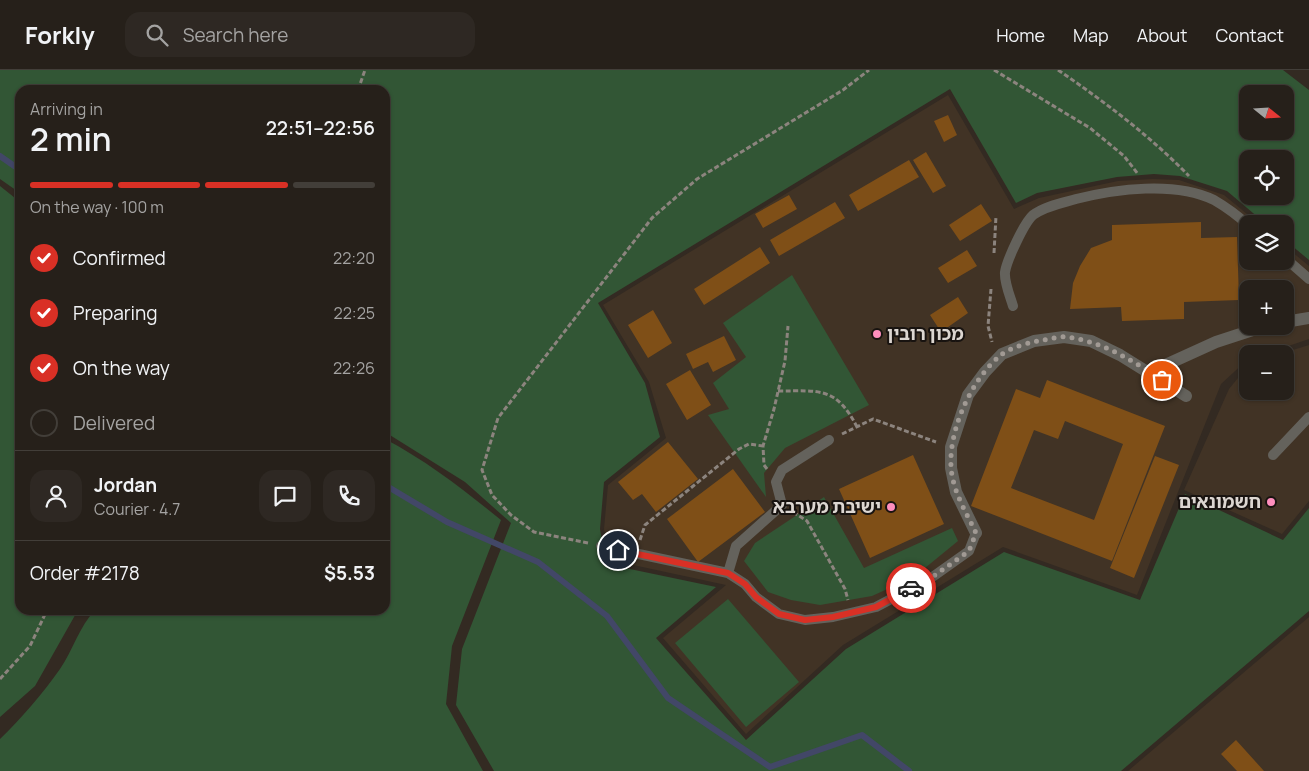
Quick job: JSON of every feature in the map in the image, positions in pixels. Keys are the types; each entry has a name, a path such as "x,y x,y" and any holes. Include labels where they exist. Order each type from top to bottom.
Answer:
{"street":[{"path":"1294,320 1309,318"},
{"path":"1150,372 1216,342 1239,334"},
{"path":"976,533 956,492 951,468 951,447 968,395 984,372 1002,354 1034,341 1064,337 1091,342 1120,355 1150,372 1186,396"}],"lane":[{"path":"1013,306 1005,274 1014,245 1033,215 1052,206 1098,194 1149,188 1188,192 1213,200 1239,217"},
{"path":"1294,266 1309,279"},
{"path":"1273,455 1309,417"},
{"path":"728,573 736,546 782,505 776,482 782,470 829,440"},
{"path":"601,546 728,573 745,584 756,597 779,614 805,620 833,617 876,607 931,578 969,551 976,533"}],"path":[{"path":"360,85 365,70"},
{"path":"601,546 534,532 511,515 492,495 482,470 498,418 652,218 697,179 843,90 869,70"},
{"path":"994,70 1090,128 1124,156 1149,188"},
{"path":"1058,70 1100,99 1162,149 1213,200"},
{"path":"776,482 764,465 763,446 785,361 788,326"},
{"path":"778,391 817,391 835,397 849,410 857,427"},
{"path":"829,440 872,419 951,447"},
{"path":"635,553 645,525 739,450 749,444 763,446"},
{"path":"782,505 807,521 845,589 852,612"},
{"path":"0,679 30,646 45,615"}],"shaded area":[{"path":"948,95 1014,209 1039,198 1118,181 1179,180 1224,195 1248,215 1239,215 1239,270 1294,270 1294,254 1309,266 1309,339 1291,345 1239,345 1239,367 1221,384 1137,595 1003,547 843,645 746,734 663,638 726,585 610,560 604,529 608,485 666,438 649,382 603,305"},
{"path":"1309,345 1309,501 1282,534 1184,490 1229,389 1239,377 1239,400 1294,400 1294,350"},
{"path":"1309,617 1309,771 1128,771"}],"green space":[{"path":"0,70 1283,70 1309,90 1309,260 1294,248 1294,215 1255,215 1244,205 1294,205 1294,150 1239,150 1239,201 1227,191 1180,176 1154,174 1117,177 1037,193 1016,203 950,89 598,303 645,383 660,437 604,482 600,529 606,564 716,587 656,638 746,740 846,649 1004,552 1140,600 1185,494 1283,540 1309,508 1309,611 1121,771 494,771 456,705 462,649 511,523 465,482 390,435 390,85 15,85 15,190 0,179"},
{"path":"0,186 15,198 15,615 75,615 35,686 0,717"},
{"path":"792,275 869,405 785,448 764,473 766,497 708,415 729,409 713,383 746,357 723,323"},
{"path":"390,442 430,466 501,520 452,646 446,704 483,771 0,771 0,739 24,715 54,678 65,662 91,615 390,615"},
{"path":"824,497 864,568 952,528 958,541 914,577 872,596 820,605 791,600 768,592 744,561 755,543"},
{"path":"728,599 799,682 746,727 675,643"}],"building":[{"path":"948,115 957,135 944,142 934,121"},
{"path":"926,152 946,186 933,193 913,160"},
{"path":"909,160 919,177 858,211 849,195"},
{"path":"789,195 797,209 763,228 755,214"},
{"path":"835,202 845,218 779,256 770,240"},
{"path":"981,204 992,221 960,241 949,225"},
{"path":"1201,222 1201,238 1237,237 1239,300 1184,302 1184,319 1122,321 1121,307 1070,309 1073,283 1080,266 1091,248 1112,240 1112,225"},
{"path":"760,247 770,263 704,305 694,289"},
{"path":"967,250 977,266 948,283 938,268"},
{"path":"958,297 968,313 941,332 930,315"},
{"path":"653,310 672,343 648,358 628,325"},
{"path":"724,336 736,360 713,372 708,362 693,369 686,354"},
{"path":"690,370 711,405 687,420 666,384"},
{"path":"1047,380 1165,426 1112,561 971,506 1016,389 1040,398","holes":["1065,421 1123,444 1094,520 1011,488 1034,430 1058,439"]},
{"path":"668,442 698,479 656,512 642,494 633,500 618,482"},
{"name":"ישיבת מערבא","path":"913,455 944,524 870,558 839,489"},
{"path":"1155,456 1179,465 1134,578 1110,568"},
{"path":"733,469 765,512 698,562 667,519"},
{"path":"1236,740 1264,771 1237,771 1221,754"}],"waterway":[{"path":"0,156 15,166"},
{"path":"390,488 447,522 538,562 607,616 668,698 770,767 862,735 909,771"}],"way so far":[{"path":"911,588 931,578 969,551 976,533 956,492 951,468 951,447 968,395 984,372 1002,354 1034,341 1064,337 1091,342 1120,355 1162,380"}],"place":[{"name":"מכון רובין","path":"877,334"},
{"name":"חשמונאים","path":"1271,502"},
{"name":"ישיבת מערבא","path":"891,507"}],"route":[{"path":"618,550 728,573 745,584 756,597 779,614 805,620 833,617 876,607 911,588"}]}
